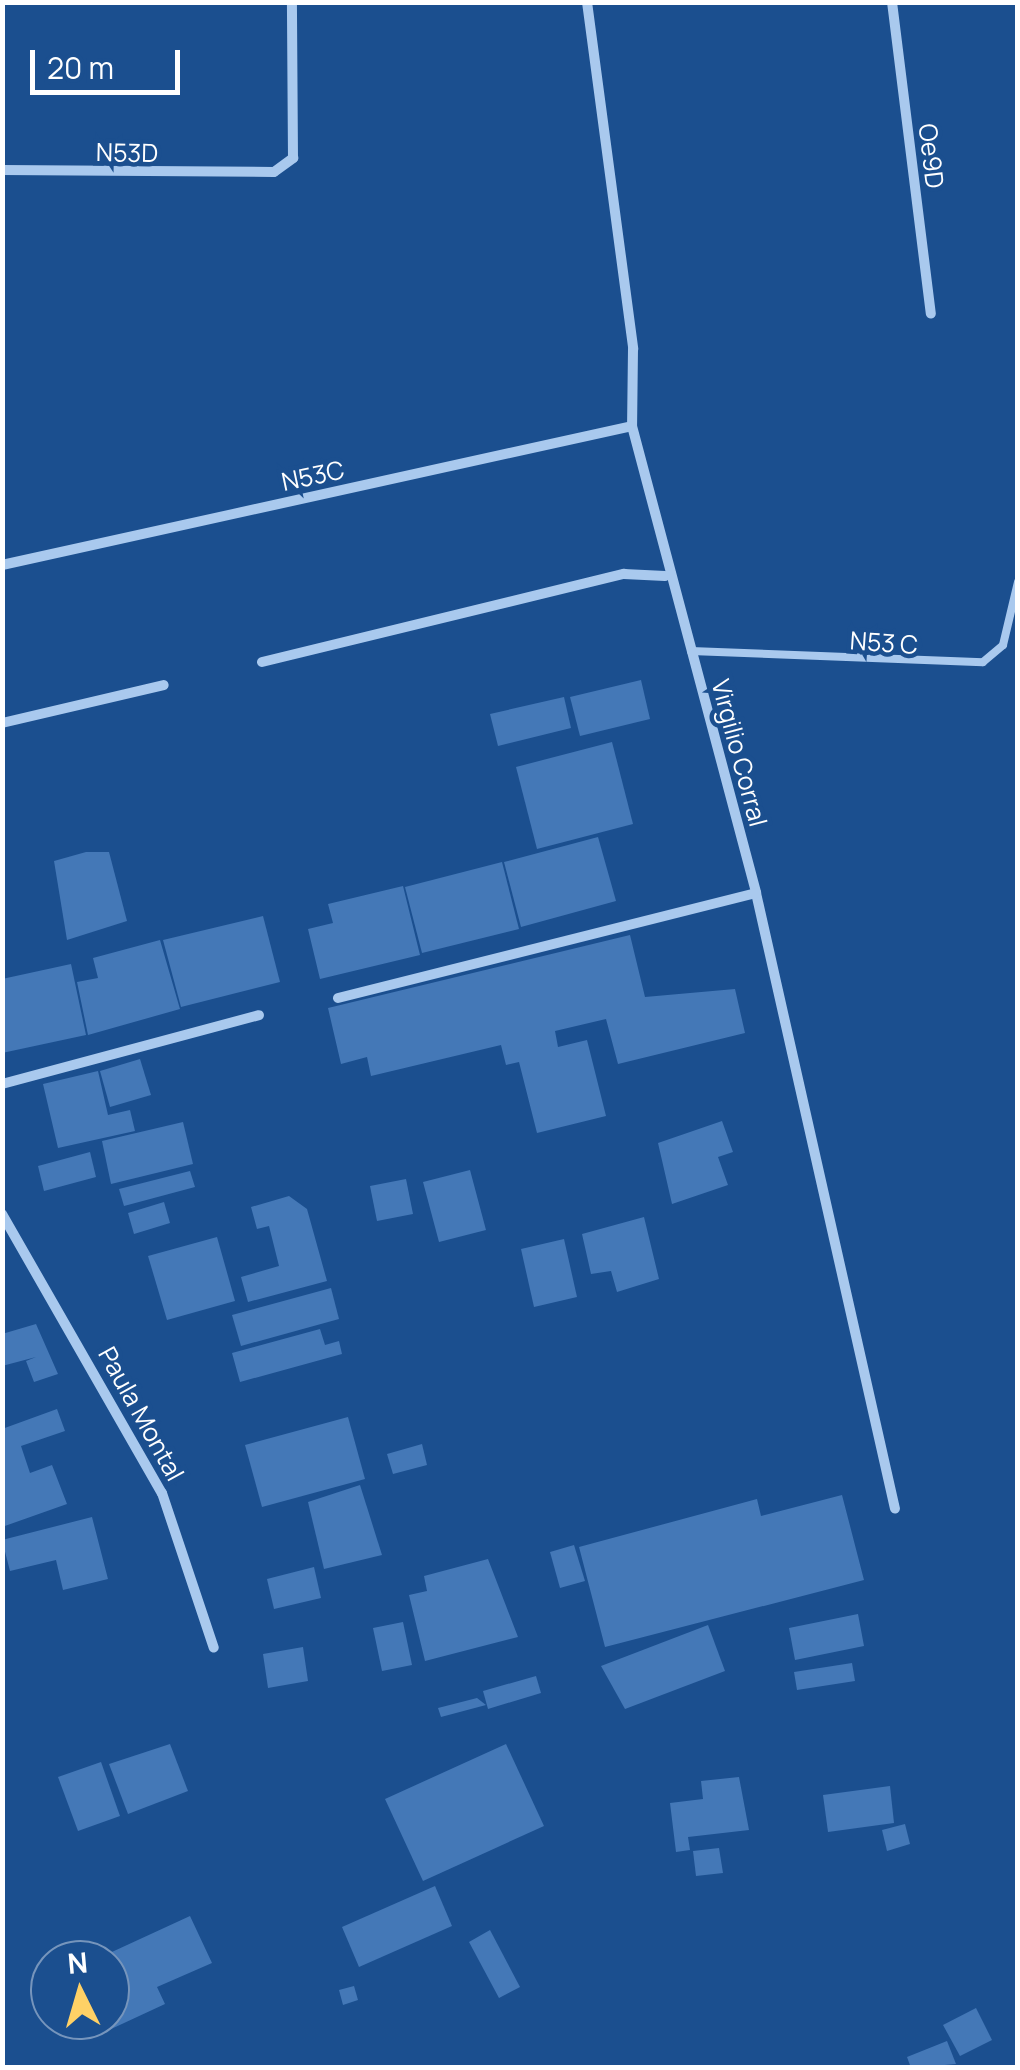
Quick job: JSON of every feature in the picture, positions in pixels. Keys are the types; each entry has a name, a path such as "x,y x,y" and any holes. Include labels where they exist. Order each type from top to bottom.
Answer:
{"street":[{"name":"N53D","path":"2,170 250,176 293,158 292,2"},
{"name":"Virgilio Corral","path":"587,2 633,349 632,426 665,576 691,651 756,893 895,1509"},
{"name":"Oe9D","path":"892,2 931,314"},
{"name":"N53C","path":"2,566 632,426"},
{"path":"262,662 624,574 665,576"},
{"path":"2,723 164,685"},
{"path":"338,998 756,893"},
{"path":"2,1084 259,1014"},
{"name":"Paula Montal","path":"2,1214 162,1492 214,1648"}],"lane":[{"name":"N53 C","path":"691,651 954,668 983,662 1002,645 1018,582"}],"building":[{"path":"641,680 650,719 580,736 570,697"},
{"path":"564,697 571,728 498,746 490,714"},
{"path":"612,742 633,824 537,849 516,767"},
{"path":"598,837 616,901 521,927 504,862"},
{"path":"86,852 109,852 127,921 67,940 54,861"},
{"path":"502,862 519,929 422,953 405,887"},
{"path":"403,886 420,955 320,979 308,929 333,923 328,904"},
{"path":"263,916 280,982 181,1007 163,940"},
{"path":"630,935 645,997 735,989 745,1033 618,1064 606,1019 555,1031 558,1047 587,1040 606,1116 537,1133 519,1062 506,1065 501,1045 371,1076 367,1057 341,1064 328,1008"},
{"path":"160,940 180,1009 88,1035 77,982 98,978 93,958"},
{"path":"71,964 86,1035 2,1053 2,979"},
{"path":"140,1059 151,1095 110,1107 100,1071"},
{"path":"98,1071 108,1115 130,1110 135,1131 58,1148 43,1084"},
{"path":"722,1121 733,1152 718,1157 728,1185 672,1204 658,1143"},
{"path":"183,1122 193,1164 111,1184 102,1141"},
{"path":"90,1152 96,1177 44,1191 38,1166"},
{"path":"470,1170 486,1230 439,1242 423,1182"},
{"path":"190,1171 195,1187 124,1206 119,1189"},
{"path":"406,1179 413,1214 377,1221 370,1186"},
{"path":"289,1196 307,1209 327,1281 248,1302 241,1277 279,1266 269,1226 257,1229 251,1207"},
{"path":"164,1202 170,1223 134,1234 128,1213"},
{"path":"644,1217 659,1279 617,1292 611,1271 591,1274 582,1234"},
{"path":"217,1237 235,1301 167,1320 148,1256"},
{"path":"564,1239 577,1297 534,1307 521,1249"},
{"path":"331,1288 339,1319 241,1346 232,1315"},
{"path":"36,1324 58,1374 34,1382 26,1361 36,1357 2,1366 2,1334"},
{"path":"320,1329 325,1345 339,1341 342,1354 240,1382 232,1353"},
{"path":"57,1409 65,1431 21,1446 30,1473 52,1465 67,1504 2,1527 2,1429"},
{"path":"348,1417 365,1479 262,1507 245,1445"},
{"path":"422,1444 427,1465 393,1474 387,1454"},
{"path":"360,1485 382,1555 324,1569 308,1502"},
{"path":"842,1495 864,1580 605,1647 579,1547 757,1499 761,1516"},
{"path":"92,1517 108,1579 63,1590 56,1560 10,1571 2,1540"},
{"path":"574,1545 585,1581 560,1588 550,1552"},
{"path":"488,1559 518,1637 425,1661 409,1595 427,1591 424,1576"},
{"path":"314,1567 321,1598 274,1609 267,1579"},
{"path":"858,1614 864,1646 795,1660 789,1628"},
{"path":"403,1622 412,1665 382,1671 373,1628"},
{"path":"708,1625 725,1671 625,1709 601,1666"},
{"path":"303,1647 308,1681 268,1688 263,1654"},
{"path":"852,1663 855,1681 797,1690 794,1672"},
{"path":"536,1676 541,1693 488,1709 483,1691"},
{"path":"477,1698 486,1705 441,1717 438,1708"},
{"path":"170,1744 188,1791 128,1814 109,1764"},
{"path":"506,1744 544,1826 423,1881 385,1799"},
{"path":"101,1762 120,1816 78,1831 58,1777"},
{"path":"739,1777 749,1830 688,1837 690,1850 676,1852 670,1803 703,1799 701,1781"},
{"path":"890,1786 894,1823 828,1832 823,1795"},
{"path":"905,1824 910,1844 887,1851 882,1830"},
{"path":"719,1848 723,1873 696,1876 693,1851"},
{"path":"435,1886 452,1926 359,1967 342,1927"},
{"path":"190,1916 212,1963 157,1987 165,2004 130,2020 130,1944"},
{"path":"490,1930 520,1987 499,1998 469,1942"},
{"path":"354,1986 358,2000 343,2005 339,1990"},
{"path":"976,2008 992,2040 960,2056 943,2025"},
{"path":"947,2041 956,2064 911,2068 907,2057"}]}
